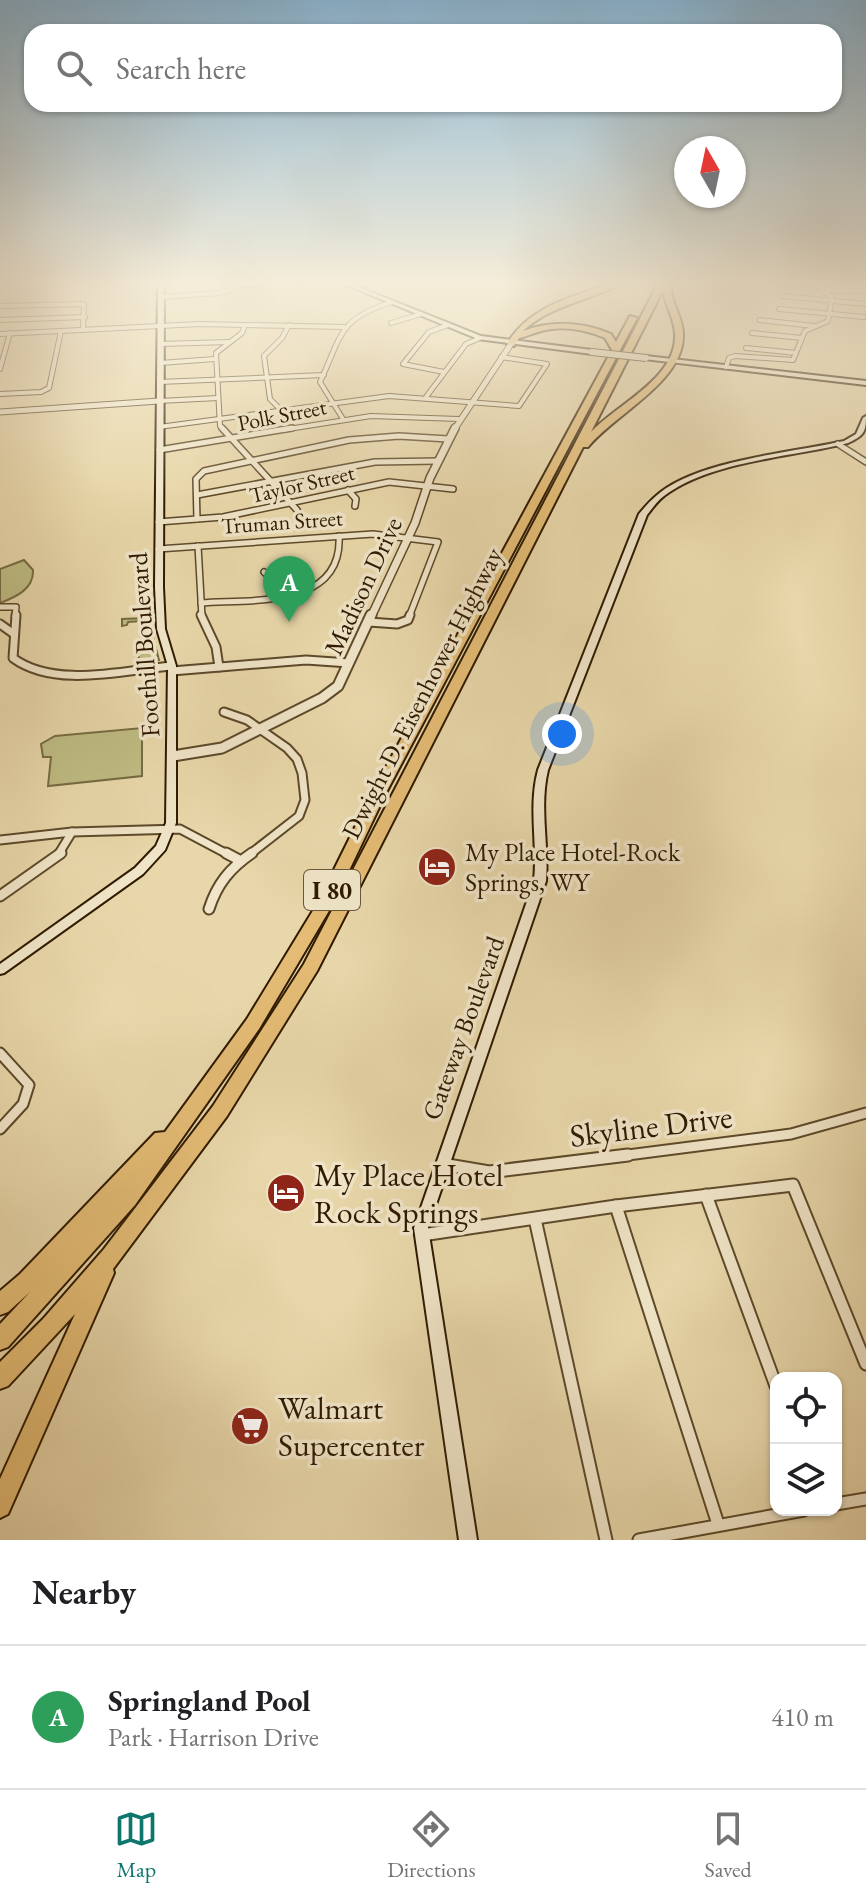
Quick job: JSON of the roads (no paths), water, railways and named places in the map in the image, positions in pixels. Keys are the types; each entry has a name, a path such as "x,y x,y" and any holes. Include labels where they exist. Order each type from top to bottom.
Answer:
{"highway":[{"name":"Dwight D. Eisenhower Highway","path":"0,1340 128,1199 253,1024 325,904 380,791 614,354"},
{"name":"Dwight D. Eisenhower Highway","path":"0,1378 51,1326 111,1256 220,1111 311,967 627,354"},
{"name":"I 80","path":"554,492 590,437 604,423 643,396 663,376 673,354"},
{"path":"0,1305 27,1281 203,1095"},
{"path":"0,1506 111,1256"}],"main road":[{"name":"Foothill Boulevard","path":"0,970 139,871 161,847 169,829 172,815 172,668 161,629 158,549 160,354"},
{"path":"609,354 865,381"},
{"name":"Gateway Boulevard","path":"468,1540 420,1236 441,1164 540,881 543,852 536,807 540,778 643,514 661,493 694,477 838,444 859,435 866,418"}],"street":[{"path":"0,394 44,391 50,387 57,354"},
{"path":"216,354 220,426 297,510"},
{"path":"265,354 270,399 282,411"},
{"path":"333,354 320,384 343,419"},
{"path":"405,365 404,361 410,354"},
{"path":"426,397 458,354"},
{"name":"Madison Drive","path":"173,756 222,748 329,695 338,686 409,536 427,484 448,439 503,354"},
{"path":"726,367 729,358 735,356 790,361 795,354"},
{"path":"159,427 382,394 519,406 547,364 501,357"},
{"path":"160,363 215,359"},
{"path":"397,367 405,365 444,372"},
{"path":"159,382 324,375"},
{"path":"24,410 28,393"},
{"path":"0,412 218,398"},
{"name":"Polk Street","path":"159,450 233,441 343,419 403,416 459,419"},
{"path":"197,519 196,479 200,473 368,438 448,439"},
{"path":"838,444 866,462"},
{"path":"197,495 379,459 438,461"},
{"name":"Taylor Street","path":"158,522 223,517 389,482 453,489"},
{"path":"348,490 356,499 355,506"},
{"name":"Truman Street","path":"158,549 373,534 409,536"},
{"path":"201,603 299,595 323,583 342,550 339,536"},
{"path":"369,622 397,624 408,620 439,546 432,539 409,536"},
{"path":"198,546 202,621 216,647 219,667"},
{"path":"264,572 269,577 271,598"},
{"path":"0,607 16,607 12,650 17,663 42,673 316,660 349,663"},
{"path":"0,624 14,634"},
{"path":"209,909 216,885 241,861 296,819 305,801 300,761 242,716 224,712"},
{"path":"0,840 72,832 169,829 188,831 241,861"},
{"path":"0,896 61,853 72,832"},
{"path":"0,1053 29,1085 29,1094 20,1109 0,1129"},
{"name":"Skyline Drive","path":"441,1164 489,1172 527,1168 791,1134 866,1113"},
{"path":"420,1236 616,1206 793,1185 866,1364"},
{"path":"706,1195 771,1372"},
{"path":"616,1206 718,1524"},
{"path":"535,1219 606,1540"},
{"path":"842,1503 866,1499"},
{"path":"639,1540 770,1516"}],"place":[{"name":"Springland Pool","path":"289,622"},
{"name":"My Place Hotel-Rock Springs, WY","path":"437,867"},
{"name":"My Place Hotel Rock Springs","path":"286,1193"},
{"name":"Walmart Supercenter","path":"250,1426"}]}
